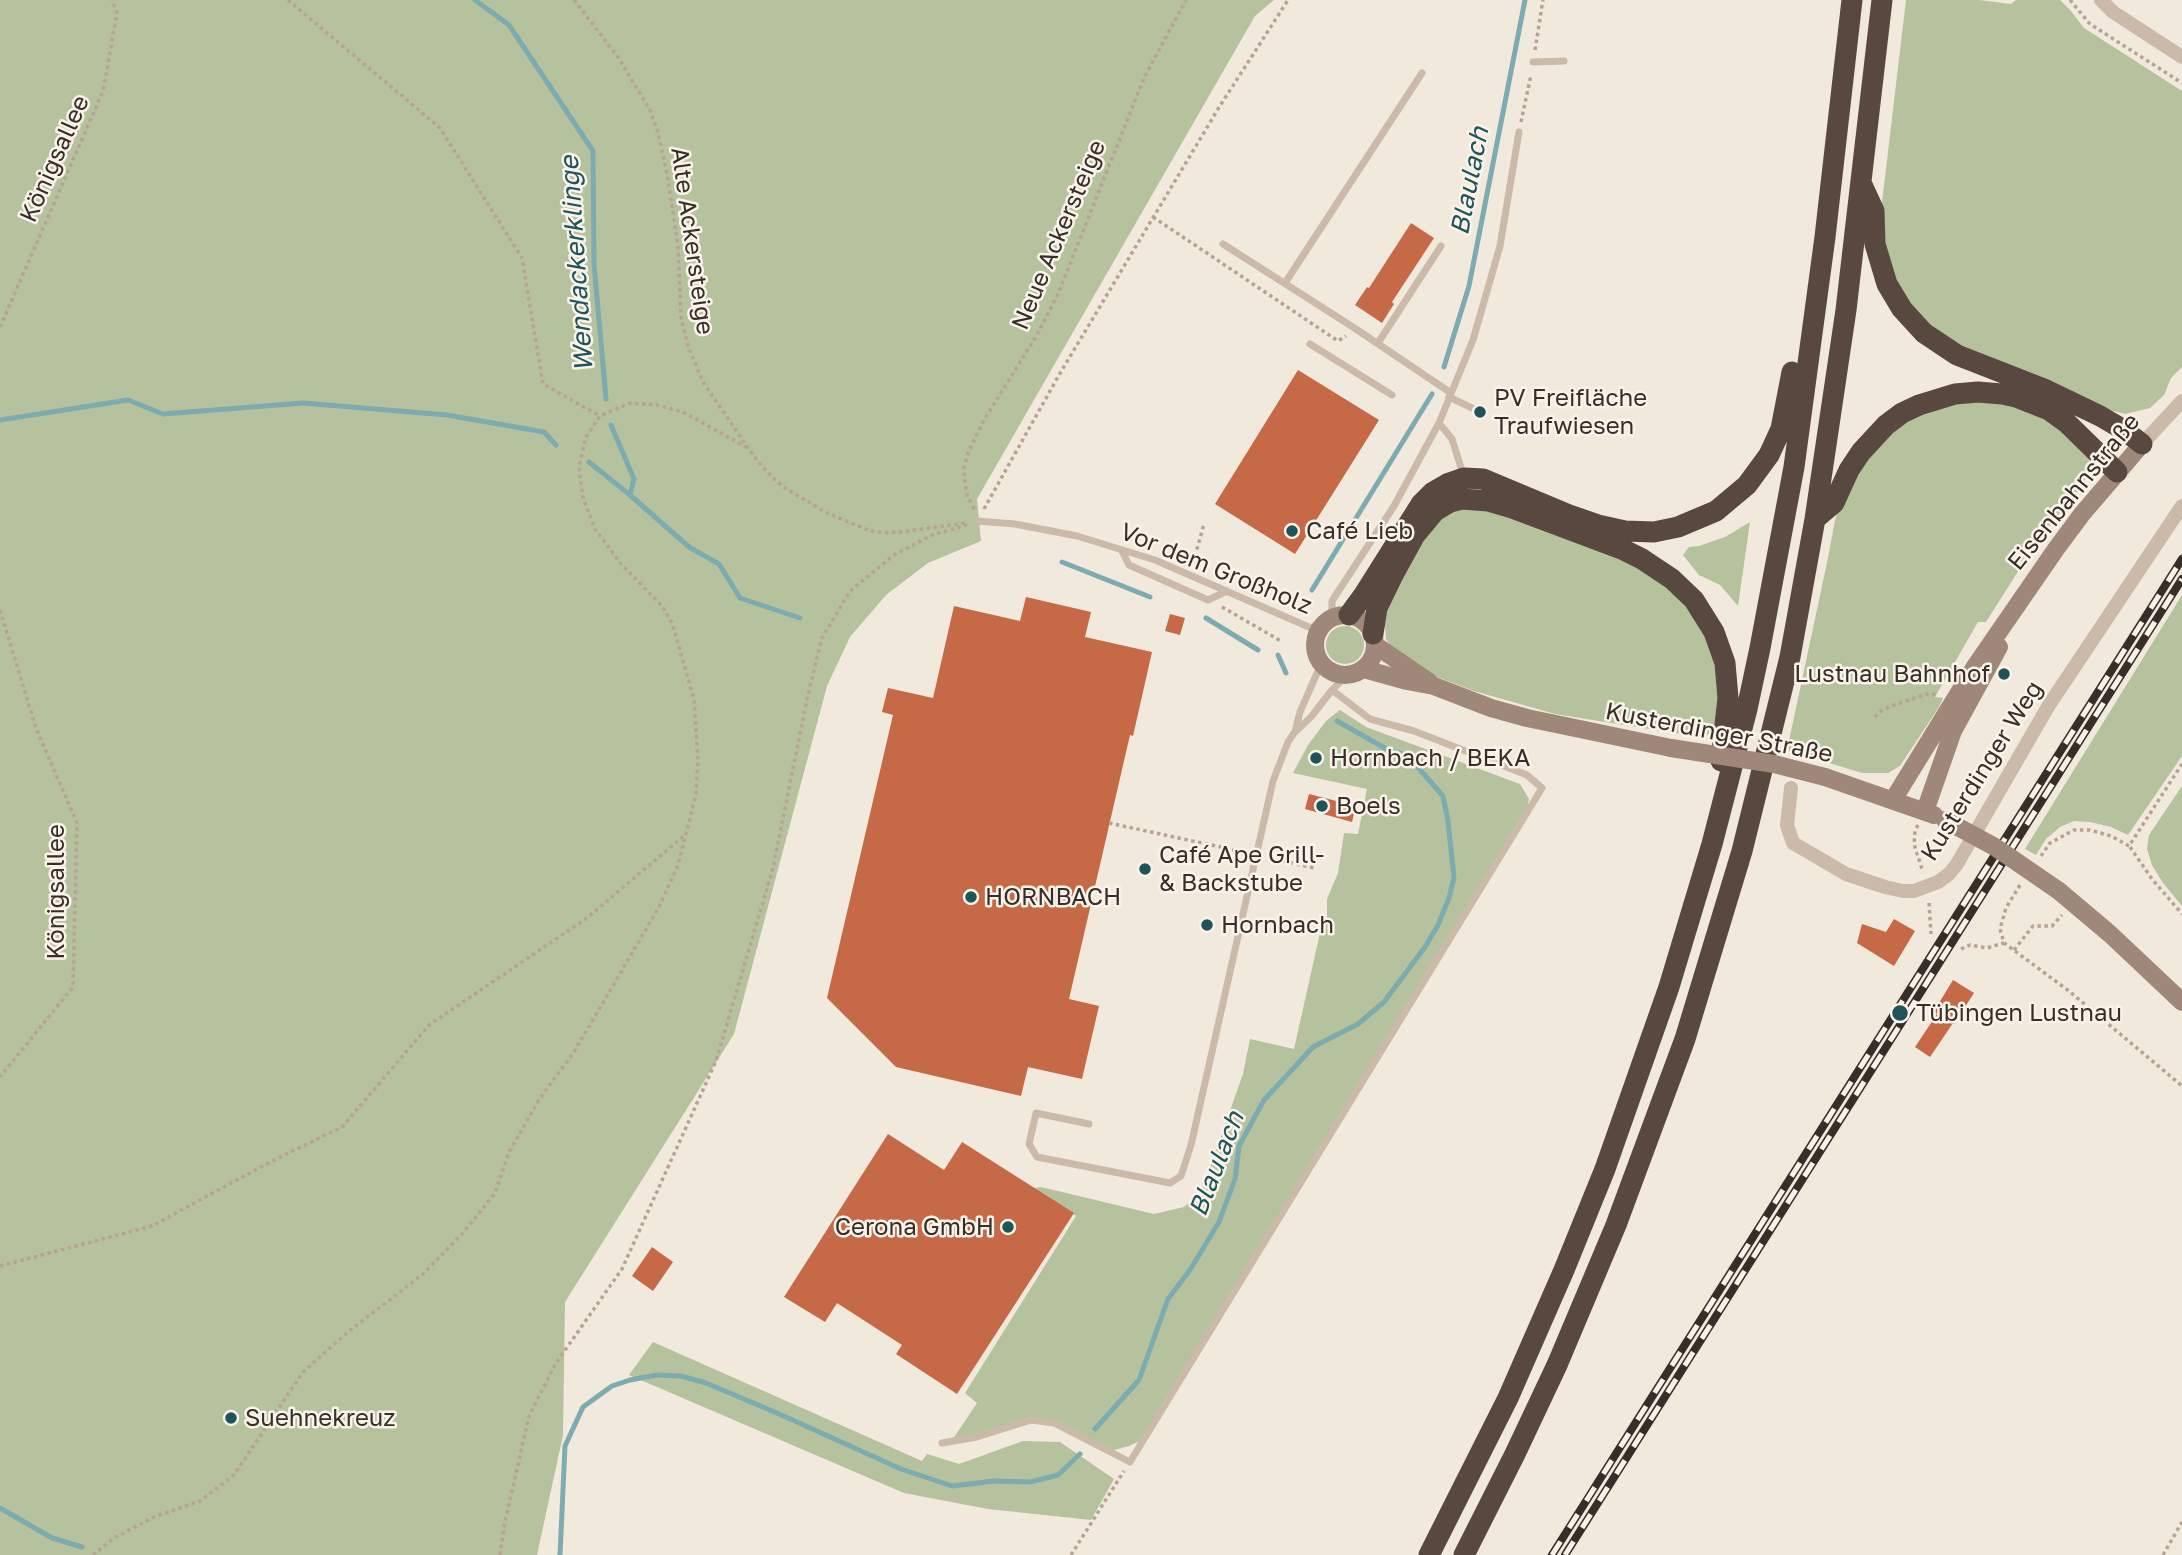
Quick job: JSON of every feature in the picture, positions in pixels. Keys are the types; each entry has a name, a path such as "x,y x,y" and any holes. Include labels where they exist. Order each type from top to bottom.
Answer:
{"highway":[{"path":"1429,1555 1508,1398 1605,1169 1670,987 1699,893 1746,709 1794,467 1818,291 1852,0"},
{"path":"1464,1555 1515,1454 1580,1314 1626,1200 1685,1039 1714,949 1754,804 1790,657 1815,519 1846,310 1882,0"},
{"path":"1861,184 1874,211 1875,244 1886,284 1902,309 1924,333 1957,355 2044,389 2100,416 2141,444"},
{"path":"1340,616 1363,596 1421,504 1433,492 1464,478 1490,481 1569,515 1625,531 1654,532 1678,527 1716,511 1747,485 1769,454 1783,419 1799,329 1818,291"},
{"path":"1815,519 1834,503 1849,470 1861,452 1886,425 1919,405 1955,394 2002,394 2049,410 2067,423 2117,472"},
{"path":"1374,640 1377,608 1415,535 1436,511 1450,502 1475,499 1512,508 1633,555 1659,569 1694,600 1721,647 1728,680 1721,762 1724,800"}],"street":[{"path":"2101,0 2113,12 2182,57"},
{"name":"Eisenbahnstraße","path":"1893,800 1952,702 2062,540 2141,444 2182,401"},
{"name":"Kusterdinger Weg","path":"1790,788 1787,825 1793,844 1846,874 1885,887 1914,891 1949,874 2049,705 2182,506"},
{"path":"1340,616 1359,618 1368,625 1374,640 1374,654 1355,672 1337,674 1321,664 1315,646 1318,631 1340,616"},
{"name":"Eisenbahnstraße","path":"1925,811 1953,731 1998,650 2009,617"},
{"name":"Kusterdinger Straße","path":"1374,640 1434,686"},
{"name":"Kusterdinger Straße","path":"1355,672 1434,686 1491,708 1527,718 1671,748 1774,764 1825,777 1925,811 1995,847 2059,891 2109,933 2182,1002"}],"lane":[{"path":"1533,62 1564,61"},
{"path":"1286,284 1422,73"},
{"path":"1340,616 1332,601 1394,506 1439,424 1473,340 1500,246 1519,132"},
{"path":"1223,244 1378,343 1472,408"},
{"path":"1378,343 1441,246"},
{"path":"1310,344 1392,395"},
{"path":"1439,424 1452,439 1464,478"},
{"path":"1394,506 1405,530"},
{"name":"Vor dem Großholz","path":"977,522 1015,524 1077,536 1155,560 1318,631"},
{"path":"1122,551 1129,565 1208,600 1227,591"},
{"path":"1294,733 1321,664"},
{"path":"1088,1124 1036,1113 1028,1144 1037,1157 1170,1183 1181,1176 1191,1145 1273,781 1294,733 1311,717 1332,690 1355,672"},
{"path":"942,1444 977,1437 1031,1420 1054,1423 1130,1462 1542,788 1527,775 1414,731 1370,719 1332,690"}],"path":[{"name":"Königsallee","path":"0,327 103,91 117,13 112,0"},
{"path":"288,0 440,128 522,258 543,384 600,416"},
{"name":"Alte Ackersteige","path":"574,0 618,57 650,110 660,139 667,174 678,246 681,317 688,346 703,382 762,467 785,488 827,513 868,530 900,532 977,522"},
{"name":"Neue Ackersteige","path":"977,522 965,484 964,467 968,453 984,419 1038,334 1053,304 1139,90 1186,0"},
{"path":"500,1555 529,1416 556,1363 622,1269 716,1061 773,868 822,638 850,591 894,555 932,535 977,522 1059,375 1153,217 1218,108 1288,0"},
{"path":"2070,0 2090,24 2182,83"},
{"path":"1153,217 1338,341 1356,329"},
{"path":"93,1555 114,1538 155,1517 200,1501 234,1475 303,1372 348,1332 424,1274 463,1233 495,1193 509,1152 540,1098 574,1052 659,907 678,865 696,794 698,760 694,699 672,623 662,606 622,565 595,529 583,498 579,467 586,437 600,416 630,403 657,405 683,412 748,448"},
{"path":"1189,574 1204,524"},
{"path":"1208,600 1281,641"},
{"name":"Königsallee","path":"0,610 2,624 36,728 77,823 73,987 0,1077"},
{"path":"1875,717 1878,712 1930,693 1952,702"},
{"path":"2129,846 2182,764"},
{"path":"1109,823 1315,868"},
{"path":"2039,859 2050,842 2074,830 2090,830 2111,836 2129,846 2152,880 2182,914"},
{"path":"1915,831 1914,844 1927,883 1931,934"},
{"path":"0,1266 152,1226 270,1162 342,1127 429,1024 587,918 687,834"},
{"path":"2025,878 2006,908 2000,929 2004,943 2069,991 2182,1086"},
{"path":"2014,950 2034,926 2052,926 2058,919"},
{"path":"1961,949 1970,945 1987,948 2004,943"},
{"path":"1071,1555 1130,1462"},
{"path":"2163,1555 2182,1522"}],"green space":[{"path":"0,0 1274,0 1255,16 977,499 981,541 928,563 886,595 850,637 827,686 734,1034 565,1302 563,1435 537,1555 0,1555"},
{"path":"1906,0 1979,0 2011,4 2016,0 2060,0 2084,28 2182,91 2182,367 2171,378 2164,395 2150,408 2125,414 2113,411 1966,349 1936,334 1896,284 1883,241 1881,211"},
{"path":"1981,396 2039,411 2087,449 2090,464 2084,483 2036,543 1986,622 1978,622 1935,697 1943,698 1939,707 1900,766 1888,773 1862,773 1787,750 1835,520 1845,488 1856,468 1907,416"},
{"path":"1464,508 1505,515 1589,544 1659,579 1700,621 1720,678 1717,735 1674,733 1555,714 1474,691 1437,677 1398,657 1386,639 1384,612 1400,576 1440,516"},
{"path":"1750,522 1738,606 1720,585 1699,575 1683,555 1689,547 1725,537"},
{"path":"2182,595 2182,756 2128,835 2111,827 2074,821 2060,827 2046,839 2036,855 2025,849"},
{"path":"1345,626 1359,631 1364,645 1359,659 1345,664 1331,659 1326,645 1331,631"},
{"path":"1340,710 1366,727 1520,784 1529,799 1526,813 1144,1439 1114,1450 1054,1423 1031,1420 951,1442 977,1403 965,1393 1076,1216 1034,1188 1041,1187 1154,1214 1184,1207 1201,1193 1243,1074 1250,1039 1294,1049 1320,933 1313,931 1316,919 1327,923 1327,899 1338,873 1344,833 1358,834 1367,789 1293,773 1308,745 1326,721"},
{"path":"2182,786 2182,906 2163,883 2152,865 2147,849 2149,835"},
{"path":"653,1342 922,1461 927,1454 959,1464 1023,1441 1060,1442 1114,1479 1091,1520 988,1509 904,1493 629,1375"}],"building":[{"path":"1411,223 1434,238 1392,302 1394,304 1382,323 1355,305"},
{"path":"1298,370 1379,420 1295,554 1215,504"},
{"name":"HORNBACH","path":"1026,597 1091,612 1085,637 1152,652 1069,999 1099,1006 1082,1079 1028,1067 1021,1096 896,1067 827,998 893,715 882,712 888,688 933,698 954,606 1020,621"},
{"path":"1170,614 1185,618 1180,635 1165,631"},
{"path":"1309,794 1356,806 1352,822 1305,809"},
{"path":"1894,919 1915,931 1894,966 1857,943 1862,924 1886,932"},
{"path":"1953,980 1974,993 1930,1057 1915,1047 1937,1014 1934,1011"},
{"path":"888,1134 944,1170 962,1142 1074,1213 957,1394 896,1354 902,1345 837,1303 825,1322 784,1297"},
{"path":"652,1247 673,1262 653,1291 632,1276"}],"waterway":[{"name":"Wendackerklinge","path":"475,0 509,25 593,151 594,264 606,399"},
{"name":"Blaulach","path":"1444,367 1469,286 1525,0"},
{"name":"Blaulach","path":"1312,590 1432,394"},
{"path":"0,420 128,400 163,414 303,403 447,415 544,432 556,445"},
{"name":"Wendackerklinge","path":"611,425 634,479 630,495 689,547 719,564 740,598 800,618"},
{"path":"589,462 630,495"},
{"name":"Wendackerklinge","path":"1062,562 1150,597"},
{"name":"Wendackerklinge","path":"1206,618 1258,650"},
{"name":"Blaulach","path":"1278,655 1286,673"},
{"name":"Blaulach","path":"1095,1429 1139,1380 1168,1299 1190,1270 1219,1222 1235,1179 1239,1146 1264,1100 1313,1047 1358,1024 1384,1002 1425,947 1449,898 1454,878 1443,796 1407,755 1390,751 1337,721"},
{"name":"Blaulach","path":"560,1555 565,1446 583,1407 612,1386 630,1380 657,1375 681,1376 706,1383 901,1469 952,1486 994,1481 1030,1482 1058,1475 1080,1454"},
{"path":"0,1508 52,1538 82,1547"}],"railway":[{"path":"1552,1555 2182,559"},
{"path":"1565,1555 2182,579"}],"place":[{"name":"PV Freifläche Traufwiesen","path":"1480,412"},
{"name":"Café Lieb","path":"1292,531"},
{"name":"Lustnau Bahnhof","path":"2004,674"},
{"name":"Hornbach / BEKA","path":"1316,758"},
{"name":"Boels","path":"1322,806"},
{"name":"Café Ape Grill- & Backstube","path":"1145,869"},
{"name":"HORNBACH","path":"971,897"},
{"name":"Hornbach","path":"1207,925"},
{"name":"Tübingen Lustnau","path":"1900,1013"},
{"name":"Cerona GmbH","path":"1008,1227"},
{"name":"Suehnekreuz","path":"231,1418"}]}
